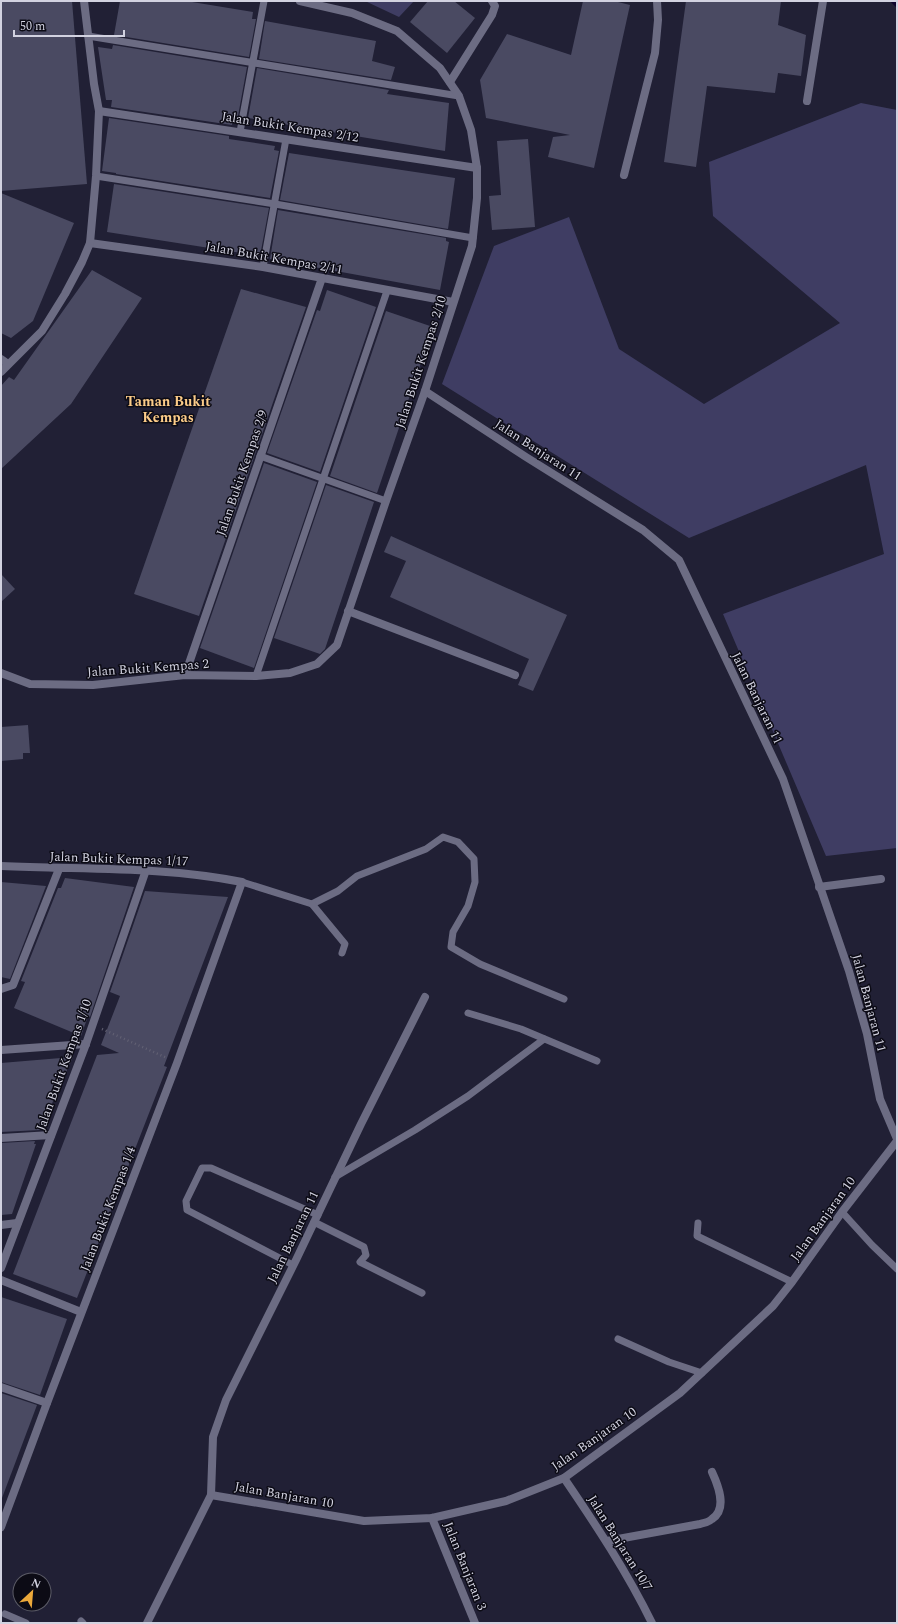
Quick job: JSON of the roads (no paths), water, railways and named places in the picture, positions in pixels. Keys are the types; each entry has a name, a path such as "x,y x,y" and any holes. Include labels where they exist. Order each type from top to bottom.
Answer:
{"street":[{"path":"1,372 42,331 65,294 90,243 96,176 98,111 84,1"},
{"name":"Jalan Bukit Kempas 2/10","path":"300,1 352,13 397,31 440,68 459,96 471,130 477,168 477,198 473,238 426,391 386,501 337,645"},
{"path":"450,82 492,15 495,6 492,1"},
{"path":"624,175 655,53 658,20 657,1"},
{"path":"807,101 823,1"},
{"name":"Jalan Bukit Kempas 2/12","path":"98,111 477,168"},
{"name":"Jalan Bukit Kempas 2/11","path":"90,243 262,267 453,302"},
{"name":"Jalan Bukit Kempas 2/9","path":"185,675 322,278"},
{"path":"1,359 8,364"},
{"name":"Jalan Banjaran 11","path":"426,391 526,457 643,530 678,560 783,779 855,992 867,1034 880,1099 897,1140"},
{"path":"348,611 515,675"},
{"name":"Jalan Bukit Kempas 2","path":"1,673 30,684 93,685 185,675 256,676 290,673 317,664 337,645"},
{"name":"Jalan Bukit Kempas 1/17","path":"1,866 60,869 146,870 208,875 242,882"},
{"path":"1,989 13,985 60,869"},
{"name":"Jalan Bukit Kempas 1/10","path":"1,1268 93,1025 146,870"},
{"path":"819,887 881,879"},
{"name":"Jalan Bukit Kempas 1/4","path":"1,1527 81,1312 177,1063 242,882"},
{"name":"Jalan Banjaran 11","path":"211,1495 213,1437 226,1400 425,997"},
{"path":"1,1050 86,1044"},
{"path":"1,1138 51,1135"},
{"name":"Jalan Banjaran 10","path":"211,1495 364,1521 432,1518 506,1501 564,1478 680,1393 773,1306 897,1140"},
{"path":"1,1225 17,1223"},
{"path":"1,1280 81,1312"},
{"path":"1,1387 47,1403"},
{"path":"607,1541 693,1526 714,1519 720,1509 720,1497 718,1485 712,1472"},
{"name":"Jalan Banjaran 10/7","path":"564,1478 607,1541 634,1586 652,1623"},
{"path":"147,1623 211,1495"},
{"name":"Jalan Banjaran 3","path":"432,1518 474,1622"}],"lane":[{"path":"240,132 254,64 264,1"},
{"path":"88,36 459,96"},
{"path":"262,267 286,139"},
{"path":"96,176 275,204 473,238"},
{"path":"256,676 387,291"},
{"path":"260,456 386,501"},
{"path":"312,904 338,892 357,876 426,850 443,837 458,842 474,859 475,882 468,906 453,932 451,947 480,964 564,999"},
{"path":"242,882 312,904 345,944 342,953"},
{"path":"468,1013 521,1029 598,1060"},
{"path":"335,1177 468,1096 544,1039"},
{"path":"293,1265 187,1210 186,1201 202,1168 211,1168 316,1218 364,1247 366,1255 360,1262 422,1293"},
{"path":"842,1212 872,1245 897,1269"},
{"path":"698,1223 697,1236 792,1282"},
{"path":"618,1339 669,1362 702,1373"},
{"path":"5,1614 26,1623"}],"waterway":[{"path":"893,1 897,5"}],"district":[{"name":"Taman Bukit Kempas","path":"168,410"}]}
